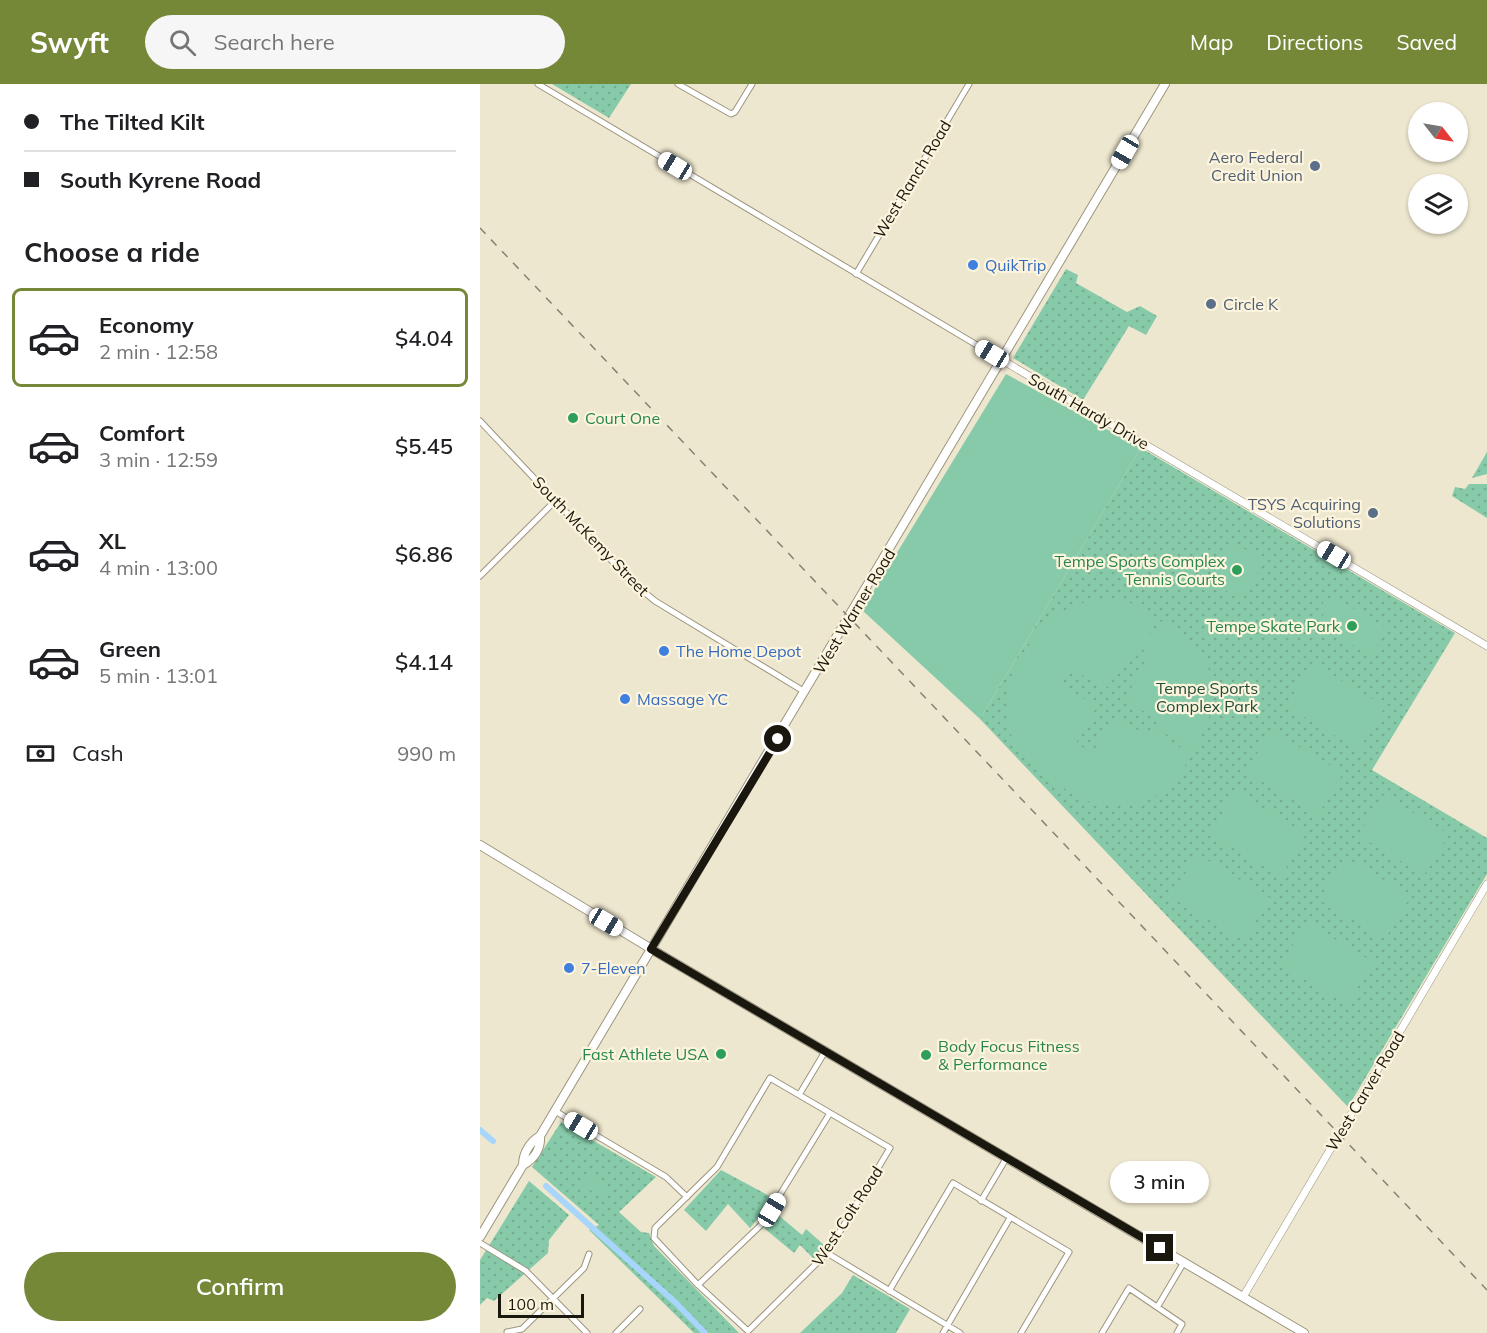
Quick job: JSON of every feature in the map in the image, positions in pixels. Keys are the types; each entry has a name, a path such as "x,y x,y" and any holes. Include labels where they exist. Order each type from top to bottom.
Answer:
{"main road":[{"name":"West Warner Road","path":"480,1238 523,1165 531,1160 540,1144 540,1136 1165,84"},
{"path":"480,845 651,949 1304,1333"}],"street":[{"name":"South Hardy Drive","path":"538,84 1487,646"},
{"path":"678,84 731,114 735,112 752,84"},
{"name":"West Ranch Road","path":"856,274 969,84"},
{"name":"South McKemy Street","path":"480,422 633,582 656,602 805,692"},
{"path":"480,576 555,501"},
{"name":"West Carver Road","path":"1243,1296 1487,885"},
{"path":"799,1095 826,1050"},
{"path":"770,1078 799,1095 830,1113 762,1224 698,1285 654,1238 655,1228 723,1160 770,1078"},
{"path":"555,1111 666,1177 687,1197"},
{"name":"West Colt Road","path":"698,1285 748,1331 827,1253 890,1148 830,1113"},
{"path":"981,1201 1007,1157"},
{"path":"889,1291 953,1184 1069,1252 1021,1333"},
{"path":"943,1333 1010,1218"},
{"path":"480,1243 526,1271 587,1333"},
{"path":"827,1253 960,1333"},
{"path":"507,1332 522,1329 584,1268 588,1254"},
{"path":"1158,1306 1184,1262"},
{"path":"1102,1333 1129,1288 1182,1324 1177,1333"},
{"path":"616,1333 640,1309"}],"green space":[{"path":"552,84 631,84 609,118"},
{"path":"1066,269 1078,275 1076,283 1127,312 1140,306 1157,316 1146,335 1129,326 1083,400 1013,358"},
{"path":"1006,374 1141,448 980,719 862,610"},
{"name":"Tempe Sports Complex Park","path":"1141,448 1455,633 1372,770 1487,838 1487,874 1348,1107 980,719"},
{"path":"1487,452 1487,474 1472,478"},
{"path":"1469,484 1487,484 1487,518 1452,496 1455,487 1465,489"},
{"name":"Tempe Sports Complex Tennis Courts","path":"1231,541 1265,561 1242,600 1208,580"},
{"name":"Tempe Skate Park","path":"1334,597 1386,628 1372,657 1317,624 1327,609 1322,605 1325,599 1331,602"},
{"path":"1105,599 1131,603 1158,619 1135,659 1128,655 1109,686 1105,688 1070,668 1061,685 1094,705 1095,710 1076,743 1092,753 1112,720 1118,718 1149,737 1153,731 1192,755 1176,779 1156,796 1117,805 1097,804 1079,797 1026,759 1014,742 1007,706 1008,683 1012,674 1043,627 1051,619 1070,608"},
{"path":"1161,621 1195,648 1212,677 1211,711 1193,750 1154,727 1158,720 1127,701 1126,696 1146,664 1139,659"},
{"path":"1312,663 1385,707 1359,750 1286,706"},
{"path":"1271,730 1343,773 1318,815 1246,772"},
{"path":"1235,791 1306,834 1281,877 1210,834"},
{"path":"1383,795 1449,834 1424,875 1358,835"},
{"path":"1197,854 1270,898 1244,941 1171,897"},
{"path":"1345,857 1411,896 1385,939 1319,900"},
{"path":"1306,922 1373,962 1347,1005 1281,965"},
{"path":"561,1122 656,1177 619,1212 641,1232 649,1233 654,1246 739,1333 694,1333 589,1230 599,1225 532,1167"},
{"path":"721,1170 775,1199 750,1228 728,1204 706,1231 684,1210"},
{"path":"589,1174 610,1187 603,1198 582,1185"},
{"path":"529,1181 569,1215 549,1240 548,1253 494,1301 487,1298 480,1305 480,1260"},
{"path":"777,1214 802,1235 806,1229 824,1245 815,1260 800,1245 794,1253 764,1228"},
{"path":"853,1275 910,1309 896,1333 800,1333 842,1293"}],"waterway":[{"path":"480,1130 493,1141"},
{"path":"546,1186 676,1303 705,1333"}],"railway":[{"path":"480,228 1487,1290"}],"place":[{"name":"Aero Federal Credit Union","path":"1315,166"},
{"name":"QuikTrip","path":"973,265"},
{"name":"Circle K","path":"1211,304"},
{"name":"Court One","path":"573,418"},
{"name":"TSYS Acquiring Solutions","path":"1373,513"},
{"name":"Tempe Sports Complex Tennis Courts","path":"1237,570"},
{"name":"Tempe Skate Park","path":"1352,626"},
{"name":"The Home Depot","path":"664,651"},
{"name":"Massage YC","path":"625,699"},
{"name":"7-Eleven","path":"569,968"},
{"name":"Fast Athlete USA","path":"721,1054"},
{"name":"Body Focus Fitness & Performance","path":"926,1055"}],"route":[{"path":"778,739 651,949 1160,1248"}]}
